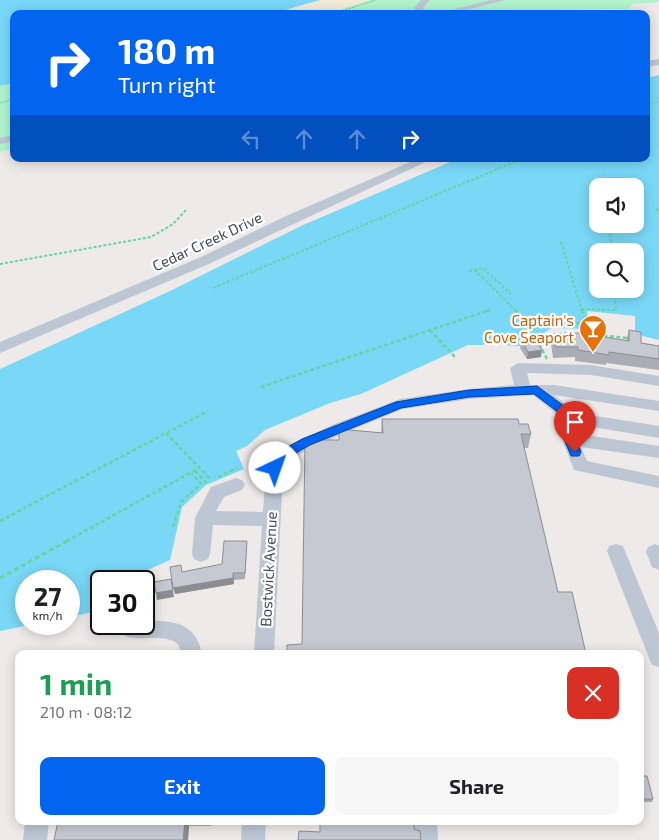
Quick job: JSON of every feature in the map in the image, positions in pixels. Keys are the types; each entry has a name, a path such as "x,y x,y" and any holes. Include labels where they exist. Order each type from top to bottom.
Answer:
{"street":[{"path":"421,10 418,8 426,0"},
{"path":"458,10 513,0"},
{"path":"469,10 500,1"},
{"name":"Cedar Creek Drive","path":"0,348 206,260 290,219 419,162"},
{"path":"659,381 590,370 518,368 530,390 572,418 659,432"},
{"path":"530,390 554,390 659,406"},
{"name":"Bostwick Avenue","path":"264,650 275,468 281,456 322,435 400,404 469,394 530,390"},
{"path":"572,418 570,439 580,466 659,482"},
{"path":"570,439 659,452"},
{"path":"202,554 204,518 217,492 236,477"},
{"path":"204,518 271,519"},
{"path":"616,551 659,658"},
{"path":"155,629 166,629 184,635 192,645 192,650"},
{"path":"35,840 37,825"},
{"path":"253,840 254,825"},
{"path":"425,825 426,840"}],"path":[{"path":"345,10 376,0"},
{"path":"213,288 515,162"},
{"path":"656,208 659,212"},
{"name":"Cedar Creek Drive","path":"0,264 151,237 173,224 187,209"},
{"path":"561,242 589,334"},
{"path":"469,271 483,268 511,294"},
{"path":"475,270 522,318"},
{"path":"582,309 616,310 615,298"},
{"path":"261,388 490,310"},
{"path":"550,324 586,323"},
{"path":"430,330 455,357"},
{"path":"552,369 536,338 557,333 570,334"},
{"path":"577,334 630,338"},
{"path":"0,521 206,412"},
{"path":"166,433 211,480 236,477"},
{"path":"0,578 199,468"},
{"path":"195,471 207,483"},
{"path":"173,527 181,502 201,484 190,473"}],"green space":[{"path":"320,0 659,0 659,2 633,4 628,9 285,10"},
{"path":"10,84 10,149 0,152 0,86"}],"sand":[{"path":"320,0 370,0 340,10 285,10"}],"water":[{"path":"0,0 320,0 285,10 10,10 10,84 0,86"},
{"path":"659,75 659,340 635,334 635,316 587,311 589,329 552,328 540,335 526,338 530,344 524,345 514,346 490,342 483,345 468,345 361,394 330,403 265,430 247,446 236,451 244,469 206,485 182,507 170,560 148,570 90,570 90,613 80,615 80,570 15,570 15,628 0,631 0,369 170,291 301,226 450,162 650,162 650,77"}],"building":[{"path":"629,330 641,332 641,343 659,346 659,359 609,352 609,355 578,350 578,347 556,347 554,334 580,333 629,341"},
{"path":"536,339 542,350 528,352 522,341"},
{"path":"382,419 518,419 519,424 528,424 531,434 521,434 558,592 572,592 585,650 287,650 287,645 302,644 305,440 339,440 339,429 383,433"},
{"path":"224,541 247,541 245,573 233,573 233,578 173,588 170,567 181,565 182,572 222,564"},
{"path":"171,579 173,590 156,593 155,582"},
{"path":"644,776 647,776 653,799 644,799"},
{"path":"57,825 185,825 183,840 54,840"},
{"path":"320,825 414,825 414,829 420,831 421,840 298,840 299,831 320,832"}],"place":[{"name":"Captain's Cove Seaport","path":"593,353"}],"route":[{"path":"275,468 281,456 306,442 400,404 469,394 523,390 537,390 572,418 570,439 575,452"}]}
